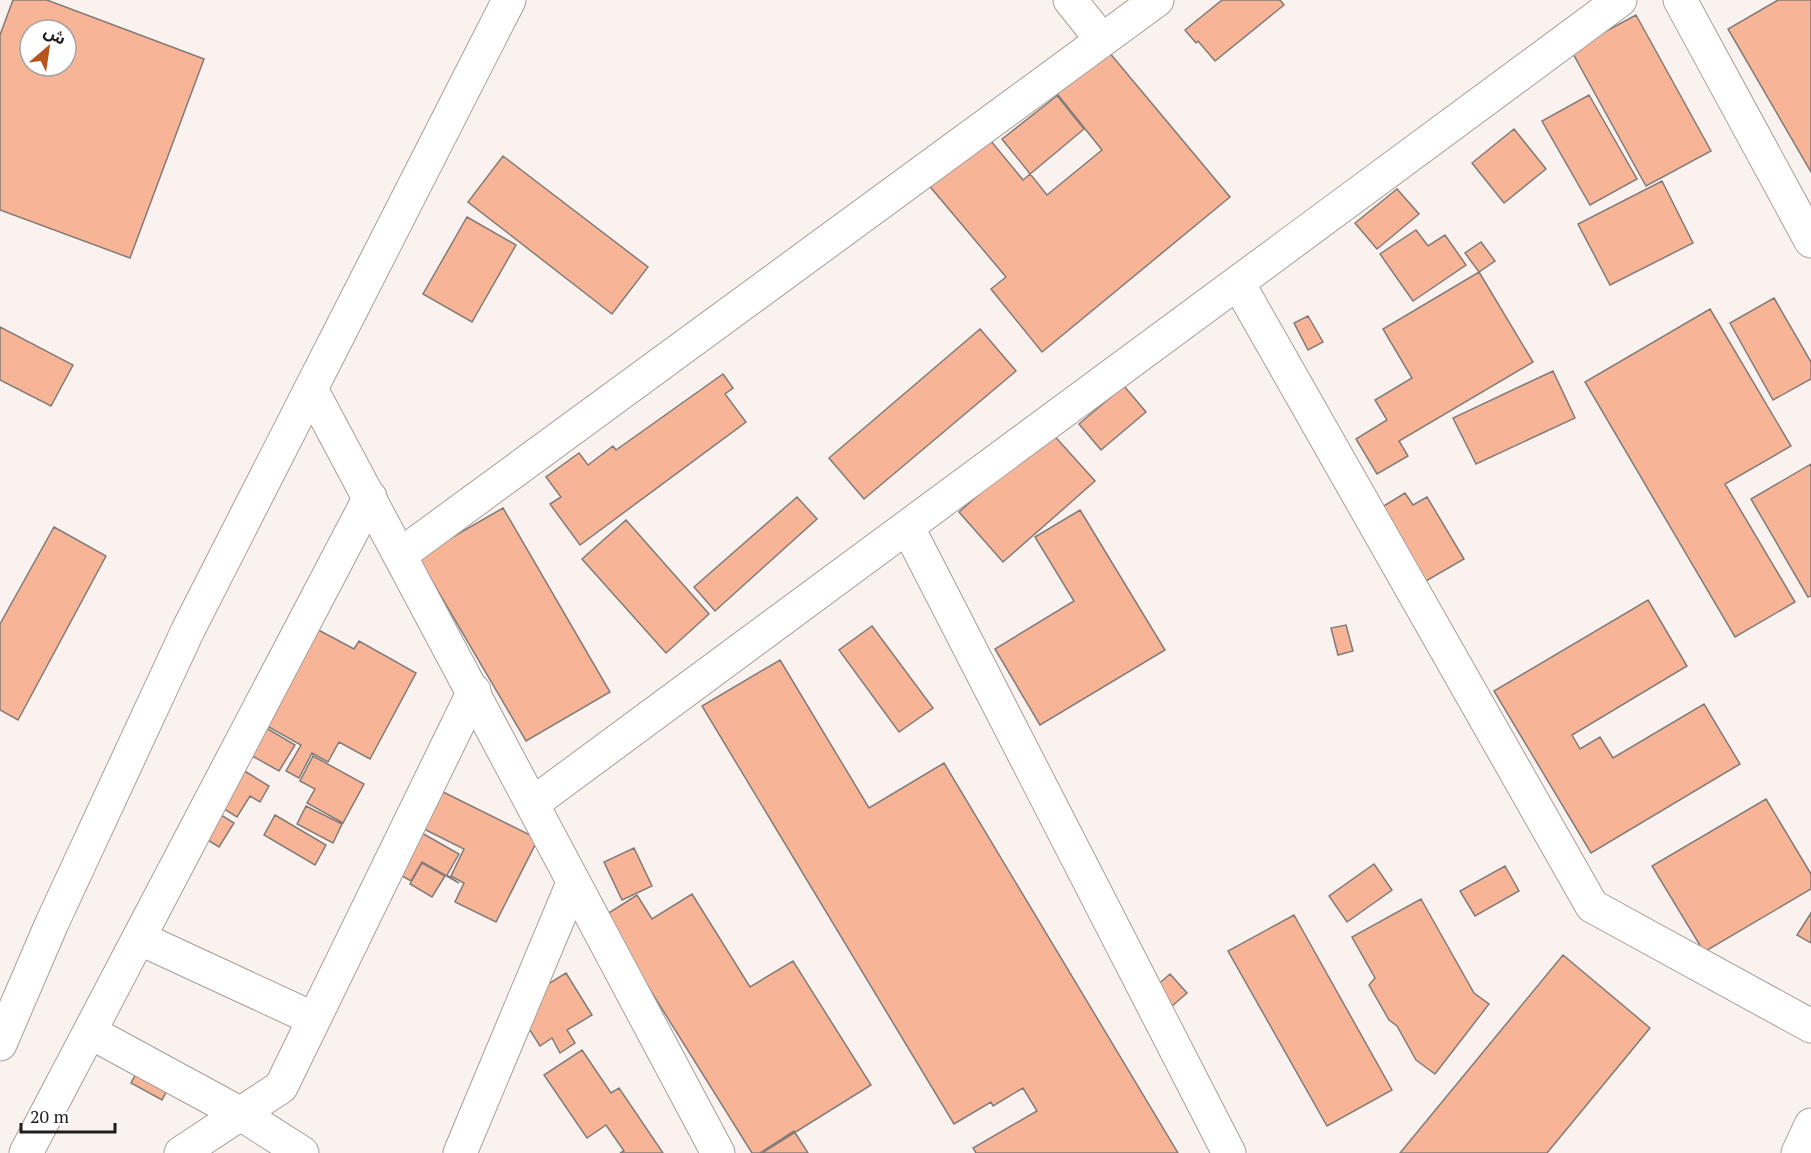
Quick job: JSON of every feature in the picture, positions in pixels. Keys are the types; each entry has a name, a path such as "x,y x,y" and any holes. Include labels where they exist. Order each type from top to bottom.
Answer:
{"street":[{"path":"0,1044 52,923 188,630 508,0"},
{"path":"1070,0 1102,40"},
{"path":"400,555 1157,0"},
{"path":"532,804 1620,0"},
{"path":"1680,0 1811,241"},
{"path":"1238,284 1592,906 1811,1026"},
{"path":"311,388 718,1153"},
{"path":"26,1153 370,497"},
{"path":"908,528 1229,1153"},
{"path":"181,1153 281,1087 474,692"},
{"path":"460,1153 573,883"},
{"path":"139,938 314,1019"},
{"path":"90,1032 241,1114 302,1153"},
{"path":"1798,1153 1811,1125"}],"building":[{"path":"13,0 47,0 204,59 130,258 0,210 0,35"},
{"path":"1222,0 1280,0 1284,5 1215,61 1185,30"},
{"path":"1778,0 1811,0 1811,172 1728,29"},
{"path":"1636,15 1711,151 1646,186 1571,50"},
{"path":"1103,45 1230,197 1042,352 991,289 1006,277 927,183 986,135 1023,180 1084,129 1051,88"},
{"path":"1058,95 1102,150 1047,195 1002,139"},
{"path":"1589,95 1637,179 1590,205 1542,121"},
{"path":"1514,129 1546,169 1504,203 1472,163"},
{"path":"503,156 648,267 612,314 468,202"},
{"path":"1662,181 1693,243 1610,285 1578,224"},
{"path":"1397,189 1419,214 1377,249 1355,223"},
{"path":"467,217 516,245 472,322 423,294"},
{"path":"1416,230 1428,246 1445,235 1466,265 1413,301 1380,254"},
{"path":"1481,242 1495,261 1479,272 1465,253"},
{"path":"1479,272 1533,362 1399,441 1408,456 1377,474 1356,439 1387,420 1375,400 1412,378 1383,329"},
{"path":"1774,298 1811,362 1811,379 1773,400 1730,323"},
{"path":"1710,309 1791,446 1725,484 1795,602 1735,637 1585,382"},
{"path":"1308,316 1323,342 1308,350 1294,323"},
{"path":"0,327 73,365 51,406 0,380"},
{"path":"980,329 1016,371 864,499 829,458"},
{"path":"1553,371 1575,418 1476,464 1453,418"},
{"path":"723,374 733,388 725,394 746,422 580,545 550,504 561,497 546,477 579,453 588,465 613,446 616,450"},
{"path":"1124,386 1146,412 1101,450 1079,424"},
{"path":"1050,431 1095,481 1003,562 959,512"},
{"path":"1811,464 1811,596 1808,597 1751,499"},
{"path":"1405,493 1413,505 1427,497 1464,559 1426,581 1382,507"},
{"path":"797,497 817,519 715,611 694,587"},
{"path":"503,508 610,692 526,741 418,557"},
{"path":"1080,510 1165,650 1040,725 995,649 1074,601 1035,537"},
{"path":"626,520 709,614 666,653 582,559"},
{"path":"54,527 106,556 18,720 0,710 0,624"},
{"path":"1648,600 1687,666 1572,735 1580,749 1600,737 1613,758 1704,704 1740,764 1591,853 1494,691"},
{"path":"309,625 354,649 359,641 416,673 370,759 339,742 328,762 312,753 299,778 286,771 301,745 251,717"},
{"path":"1346,625 1353,651 1338,655 1331,628"},
{"path":"872,626 933,708 899,732 839,650"},
{"path":"780,660 869,808 944,763 1178,1153 976,1153 973,1148 1037,1111 1023,1088 993,1106 991,1102 954,1124 702,706"},
{"path":"256,722 295,745 279,771 240,749"},
{"path":"313,756 364,784 343,823 307,803 315,789 300,781"},
{"path":"230,762 269,786 260,802 250,796 237,817 208,799"},
{"path":"431,786 538,839 496,922 455,902 464,883 451,876 464,849 424,829"},
{"path":"1766,799 1811,874 1811,889 1704,952 1652,866"},
{"path":"205,805 234,823 219,847 190,829"},
{"path":"306,806 342,824 333,843 297,824"},
{"path":"275,815 326,845 315,865 264,835"},
{"path":"413,828 459,854 447,875 459,883 422,862 411,881 390,869"},
{"path":"634,848 652,886 622,900 604,862"},
{"path":"422,863 445,876 432,897 410,884"},
{"path":"1374,864 1392,890 1347,922 1329,896"},
{"path":"1505,866 1519,891 1475,916 1460,891"},
{"path":"692,894 750,987 793,961 871,1085 762,1153 752,1153 604,916 637,895 652,919"},
{"path":"1421,899 1474,993 1489,1004 1435,1074 1416,1060 1397,1026 1389,1020 1369,985 1375,978 1352,937"},
{"path":"1811,913 1811,943 1797,935"},
{"path":"1294,915 1392,1090 1327,1126 1228,951"},
{"path":"1563,955 1650,1028 1547,1153 1400,1153"},
{"path":"566,973 592,1015 567,1030 575,1043 560,1053 552,1038 540,1046 514,1005"},
{"path":"1170,974 1187,993 1164,1013 1147,994"},
{"path":"582,1050 611,1093 619,1088 663,1153 620,1153 624,1151 606,1125 587,1138 544,1075"},
{"path":"146,1055 177,1071 162,1100 131,1083"},
{"path":"794,1131 808,1153 760,1153"}]}
